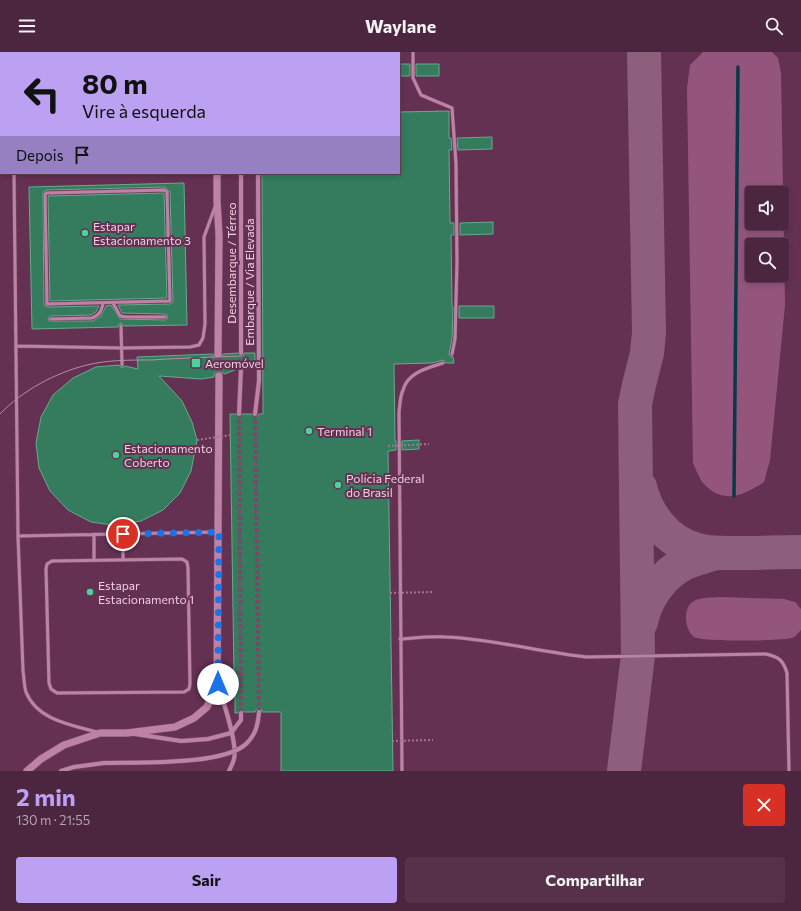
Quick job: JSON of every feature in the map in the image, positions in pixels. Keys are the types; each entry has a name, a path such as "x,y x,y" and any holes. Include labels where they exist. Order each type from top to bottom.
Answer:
{"street":[{"path":"217,174 219,235 218,354"},
{"name":"Desembarque / Térreo","path":"241,174 241,353"},
{"name":"Embarque / Via Elevada","path":"255,414 259,381 258,174"},
{"path":"239,414 241,368"},
{"path":"219,376 218,684 231,732 234,758 229,771"},
{"path":"27,771 41,759 64,745 100,733 127,733 175,727 194,718 221,694 234,678"},
{"path":"207,707 218,684"},
{"path":"127,733 181,741 208,739 231,732 241,720 242,712"},
{"path":"60,771 74,767 104,763 196,760 231,752 247,743 257,728 259,712"}],"lane":[{"path":"414,52 413,78 421,95 452,108 456,163 457,254 456,339 452,354"},
{"path":"14,174 18,536 23,670 26,691 32,704 45,715 67,724 100,733"},
{"path":"165,190 167,192 170,301 103,304 47,304 45,194 47,192 165,190"},
{"path":"16,346 121,348 190,347 199,345 203,338 205,324 204,237 217,201"},
{"path":"113,303 120,316 126,318 165,317"},
{"path":"51,319 92,318 98,316 103,304"},
{"path":"121,326 122,365"},
{"path":"402,771 399,426 403,389 410,378 420,370 443,363"},
{"path":"116,526 116,534"},
{"path":"18,536 219,532"},
{"path":"94,534 94,560"},
{"path":"123,534 123,560"},
{"path":"182,559 187,562 189,689 184,692 57,693 52,689 49,683 47,564 52,561 123,560 182,559"},
{"path":"400,639 445,637 480,640 586,657 766,654 777,657 785,665 787,673 789,771"}],"path":[{"path":"197,440 231,435"},
{"path":"388,446 429,444"},
{"path":"390,593 432,592"},
{"path":"392,741 433,740"}],"shaded area":[{"path":"703,52 772,52 778,58 781,73 783,186 745,186 745,230 784,230 784,238 745,238 745,282 785,282 785,305 770,460 764,482 748,491 733,496 718,494 711,490 703,483 693,463 687,88 690,65"},
{"path":"720,597 784,599 795,602 801,609 801,630 792,638 773,640 711,640 694,637 688,629 686,617 688,607 691,603 699,599"}],"building":[{"path":"400,64 410,64 410,76 400,76"},
{"path":"416,64 439,64 439,76 416,76"},
{"name":"Terminal 1","path":"449,111 449,138 451,138 452,150 449,150 450,223 454,223 454,235 451,235 453,307 452,339 449,354 453,357 454,363 446,363 443,360 432,363 394,364 396,450 388,451 393,771 281,771 281,712 262,712 261,709 259,709 255,712 244,712 241,710 238,713 235,713 235,683 237,678 234,675 230,414 236,414 239,417 242,414 252,414 255,417 259,414 263,414 262,174 400,174 400,112"},
{"path":"492,137 492,149 458,150 457,138"},
{"path":"184,183 187,325 124,326 121,323 118,327 32,329 29,187","holes":["165,187 170,192 173,302 170,304 118,305 122,313 165,314 168,316 167,319 120,319 111,305 106,306 101,316 93,321 49,321 48,318 51,316 91,315 96,312 99,306 47,307 44,305 43,192 47,190"]},
{"path":"164,193 167,298 50,301 48,196"},
{"path":"493,222 493,234 460,235 460,223"},
{"path":"459,306 494,306 494,318 459,318"},
{"name":"Estacionamento Coberto","path":"238,353 243,356 244,353 255,353 255,367 244,367 241,365 238,366 237,369 225,374 219,371 215,373 214,377 201,379 159,376 182,401 192,422 197,440 191,471 180,493 163,510 141,521 119,525 116,523 113,525 91,522 68,510 50,491 39,468 36,443 41,417 53,395 73,378 96,367 119,365 122,368 125,366 138,369 137,357 213,354 215,358 218,359 222,357 223,354"},
{"path":"419,440 419,449 402,450 402,441"}],"waterway":[{"path":"734,496 738,67"}],"taxiway":[{"path":"624,771 638,655 635,404 647,353 649,333 644,52"},
{"path":"640,487 647,507 659,525 666,533 684,545 705,552 801,552"},
{"path":"641,622 643,613 651,595 670,573 685,563 716,553"}],"tunnel":[{"path":"241,353 241,368"},
{"path":"218,354 219,376"},
{"path":"239,414 241,713"},
{"path":"255,414 259,712"},
{"path":"234,678 241,670"}],"tram line":[{"path":"0,414 29,390 51,378 75,368 87,365 119,361 242,356"}],"place":[{"name":"Estapar Estacionamento 3","path":"85,233"},
{"name":"Aeromóvel","path":"196,363"},
{"name":"Terminal 1","path":"309,431"},
{"name":"Estacionamento Coberto","path":"116,455"},
{"name":"Polícia Federal do Brasil","path":"338,485"},
{"name":"Estapar Estacionamento 1","path":"90,592"}],"route":[{"path":"123,534 219,532 218,684"}]}
